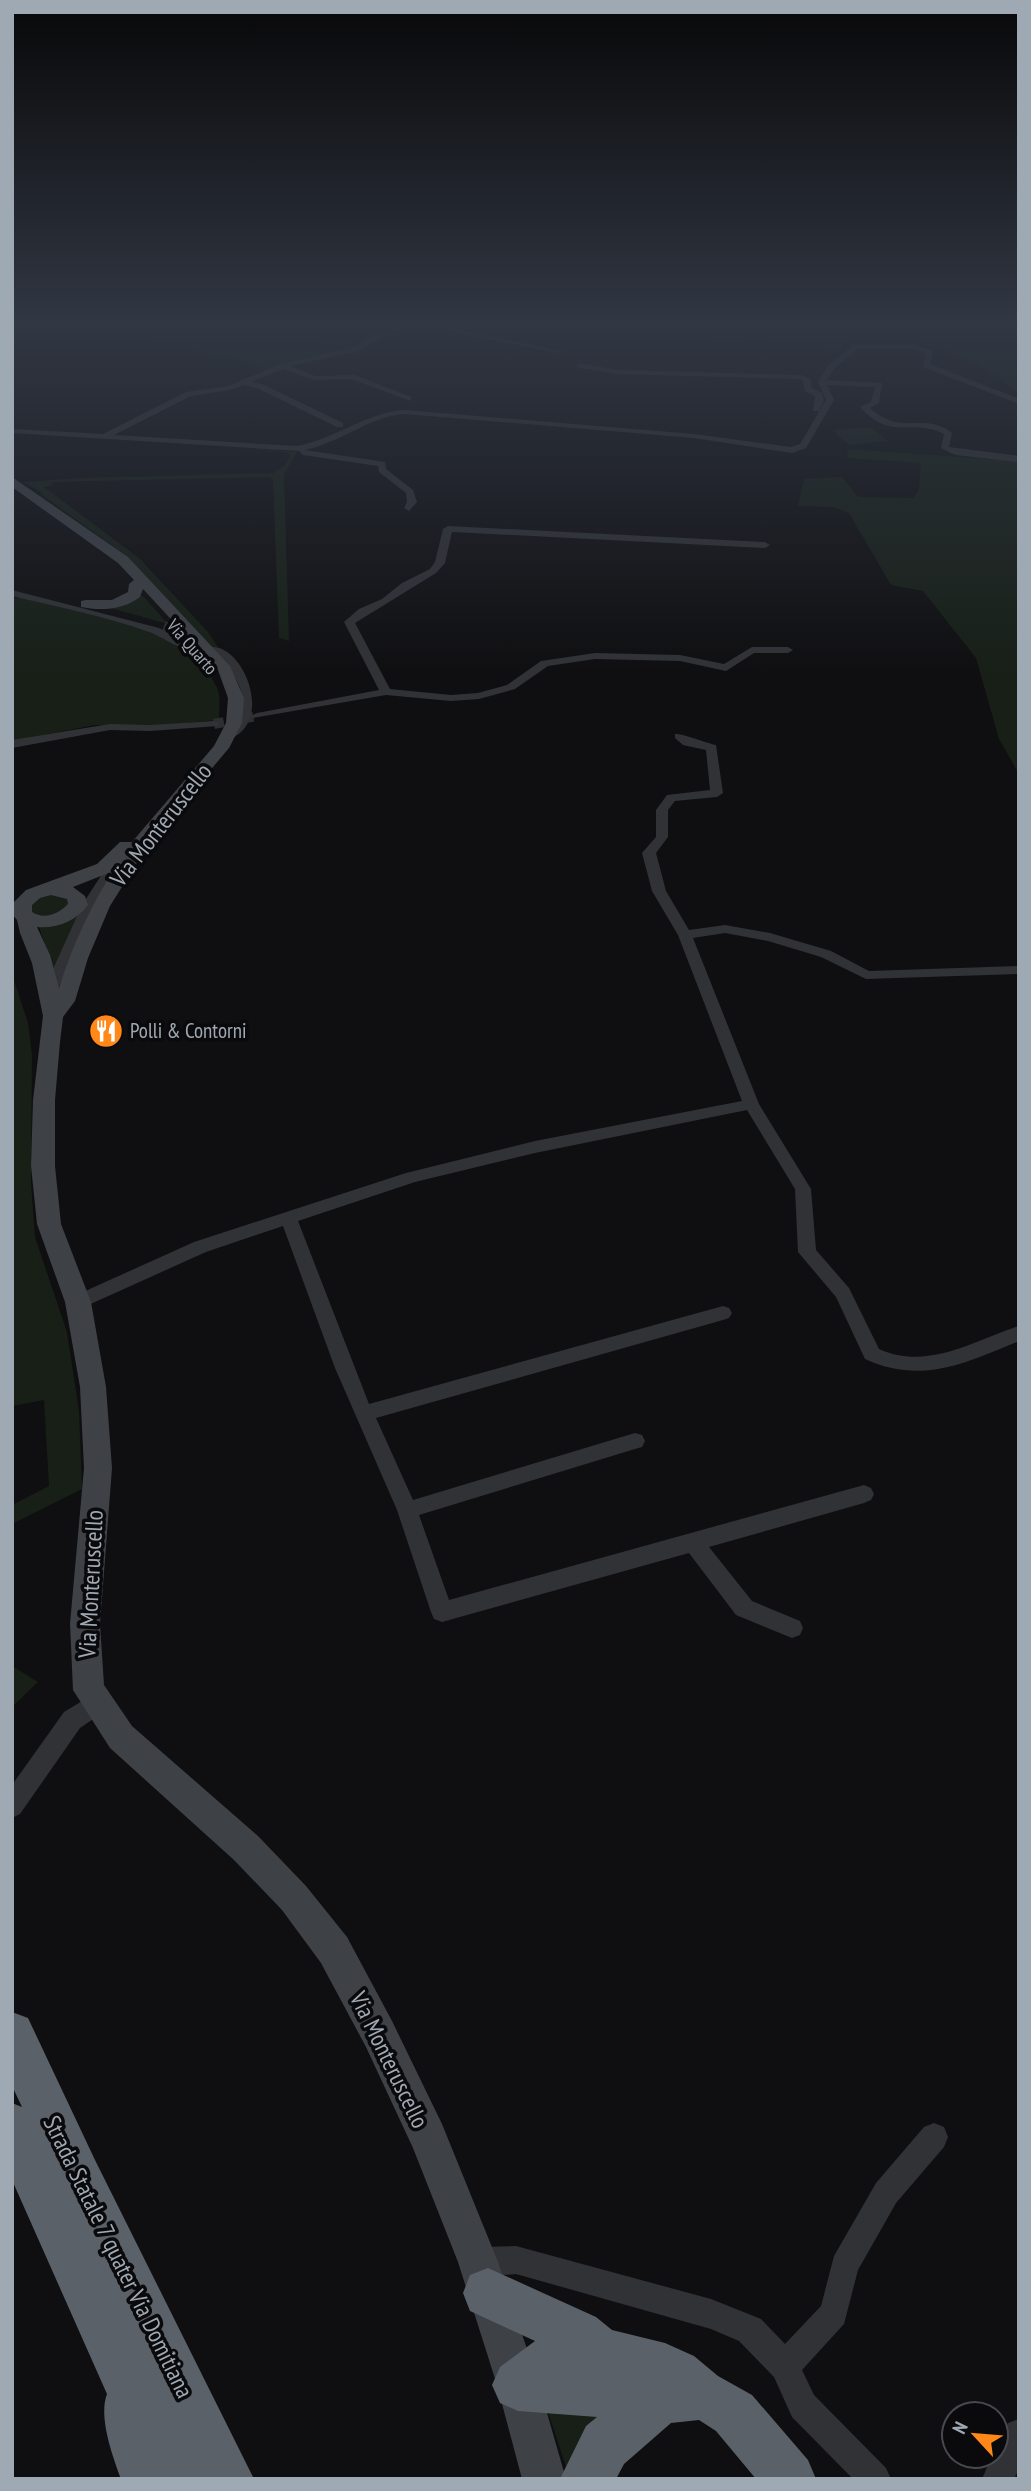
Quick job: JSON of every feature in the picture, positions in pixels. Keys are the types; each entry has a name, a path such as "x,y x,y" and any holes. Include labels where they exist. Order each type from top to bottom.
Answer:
{"highway":[{"name":"Strada Statale 7 quater Via Domitiana","path":"12,2034 78,2177 227,2479"},
{"name":"Strada Statale 7 quater Via Domitiana","path":"12,2126 127,2380 177,2479"},
{"path":"483,2278 578,2335 599,2352 676,2374 681,2395"},
{"path":"518,2385 552,2360 576,2359 599,2352"},
{"path":"127,2380 136,2449 148,2479"},
{"path":"518,2385 681,2395 722,2404 734,2413 764,2446 789,2479"},
{"path":"587,2479 605,2445 681,2395"}],"street":[{"path":"156,440 297,449 382,464 382,470 410,492 412,502 409,508"},
{"path":"297,449 328,440"},
{"path":"724,440 792,450 803,446 806,440"},
{"path":"947,440 945,448 955,452 1019,459"},
{"name":"Via Quarto","path":"12,481 112,554 123,559 225,669 236,698 234,723 228,736"},
{"path":"386,692 349,622 363,611 386,601 406,584 433,571 440,564 448,529 765,545"},
{"name":"Via Quarto","path":"47,890 87,877 112,863 211,747 224,719 224,690 216,673 112,554"},
{"path":"86,604 109,605 124,601 135,594 136,584"},
{"path":"13,592 86,604 164,626"},
{"path":"13,592 155,630 193,648"},
{"path":"215,649 234,665 242,678 248,697 246,717 239,729 228,736"},
{"path":"257,716 386,692 451,698 479,696 511,687 545,663 595,656 680,658 726,668 752,650 788,650"},
{"path":"12,744 110,727 150,728 214,724"},
{"name":"Via Monteruscello","path":"228,736 89,906 65,1001 52,1002 46,1072 43,1166 49,1224 78,1302 93,1387 98,1468 85,1658 89,1690 121,1737 246,1848 275,1878 334,1950 379,2034 417,2115 483,2278 518,2385 544,2479"},
{"path":"678,736 687,743 712,748 717,793 671,798 662,810 662,837 649,853 659,891 685,935 751,1104 803,1189 807,1252 844,1293 872,1354 896,1364 931,1363 1019,1333"},
{"path":"52,1002 89,906 109,874"},
{"path":"12,890 72,893 89,906"},
{"path":"19,916 26,899 47,890"},
{"path":"19,916 52,921 89,906"},
{"path":"19,916 40,952 52,1002"},
{"path":"685,935 725,929 770,937 826,954 866,975 1019,970"},
{"path":"78,1302 200,1247 288,1216 470,1162 751,1104"},
{"path":"288,1216 344,1368 407,1510 442,1612 864,1494"},
{"path":"364,1413 723,1313"},
{"path":"407,1510 635,1441"},
{"path":"693,1543 744,1608 792,1628"},
{"path":"12,1805 72,1720 97,1703"},
{"path":"785,2366 834,2314 844,2266 886,2193 934,2137"},
{"path":"483,2278 516,2260 711,2314 750,2330 785,2366 803,2406 875,2479"},
{"path":"998,2479 1019,2434"}],"shaded area":[{"path":"844,440 888,441 849,445"},
{"path":"203,445 297,452 284,474 289,641 279,638 273,480 269,477 50,482 54,485 44,487 139,558 208,632 218,647 212,649 121,552 41,494 43,493 23,482 273,473 284,466 291,455 286,452"},
{"path":"848,449 1019,461 1019,774 999,739 976,658 923,591 891,585 849,513 833,507 798,506 804,479 842,477 858,497 913,498 919,490 921,463 847,458"},
{"path":"143,596 168,624 107,607"},
{"path":"21,597 131,625 184,650 204,667 217,688 219,720 151,726 95,725 12,741 12,598"},
{"path":"45,894 65,895 71,905 50,917 30,914 28,903"},
{"path":"78,917 54,972 39,927"},
{"path":"12,974 28,1023 32,1055 31,1183 35,1237 67,1332 79,1411 82,1489 12,1524 12,1505 49,1486 44,1400 12,1406"},
{"path":"12,1666 38,1682 12,1707"},
{"path":"545,2403 627,2407 570,2479"}],"tunnel":[{"path":"164,626 203,642"},
{"path":"214,724 257,716"}],"place":[{"name":"Polli & Contorni","path":"106,1031"}]}
